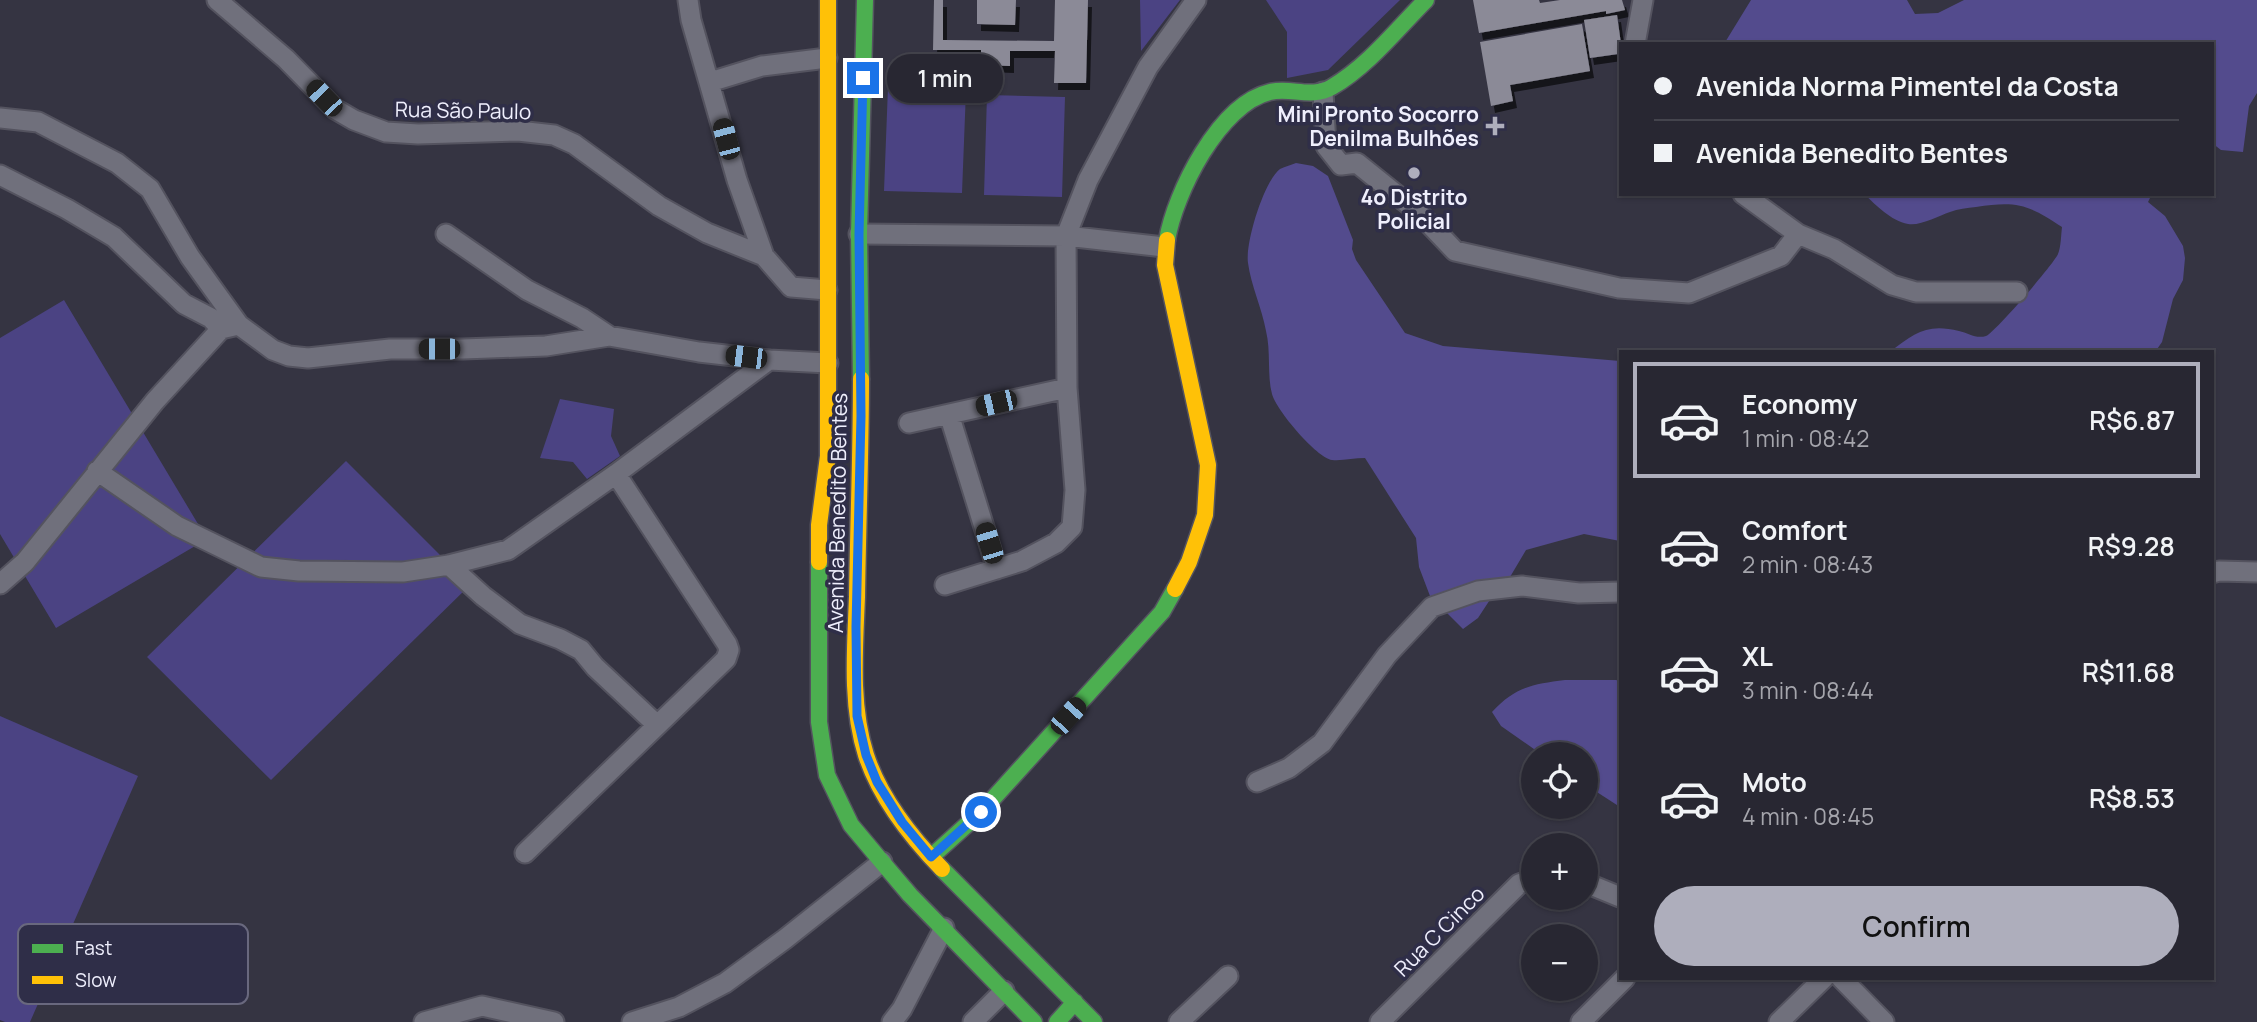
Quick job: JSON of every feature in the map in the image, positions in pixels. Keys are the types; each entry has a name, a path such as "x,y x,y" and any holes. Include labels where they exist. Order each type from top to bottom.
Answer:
{"street":[{"name":"Rua São Paulo","path":"218,0 286,59 335,109 354,120 386,132 418,134 518,131 554,135 574,144 659,206 707,233 764,256"},
{"path":"688,0 691,20 737,180 764,256 791,287 827,290"},
{"name":"Avenida Benedito Bentes","path":"828,0 828,456 819,525 819,722 827,775 851,825 881,862 1034,1022"},
{"name":"Avenida Benedito Bentes","path":"865,0 859,234 857,716 866,755 877,782 902,822 931,857 1094,1022"},
{"path":"945,585 1022,561 1056,542 1072,527 1075,490 1067,388 1066,236 1088,180 1148,67 1196,0"},
{"path":"931,857 981,812 1162,612 1189,562 1205,514 1208,465 1164,265 1164,247 1180,195 1201,158 1220,130 1248,102 1270,92 1323,92 1347,77 1426,0"},
{"path":"1635,42 1643,0"},
{"path":"710,82 762,66 827,58"},
{"path":"1323,92 1326,146 1341,165 1357,163 1418,212 1455,251 1619,288 1689,293 1781,256 1798,234"},
{"path":"0,118 38,122 117,163 150,189 230,327"},
{"path":"0,175 67,209 114,237 184,304 289,356 308,358 390,349 546,346 609,337 699,352 828,363"},
{"path":"1746,196 1798,234 1834,249 1892,285 1916,292 2017,292"},
{"path":"446,234 527,290 582,318 609,337"},
{"path":"859,234 1066,236 1164,247"},
{"path":"0,584 25,562 155,401 230,327"},
{"path":"97,471 177,526 261,567 299,571 403,572 449,565 508,550 616,474 769,360"},
{"path":"909,423 1067,388"},
{"path":"950,414 997,569"},
{"path":"828,456 860,456"},
{"path":"525,853 726,659 729,650 616,474"},
{"path":"449,565 520,624 581,650 595,667 657,725"},
{"path":"2214,572 2219,570 2257,572"},
{"path":"1257,782 1289,768 1322,743 1387,655 1432,607 1478,592 1522,586 1579,593 1619,592"},
{"path":"632,1022 679,1007 724,983 785,939 881,862"},
{"name":"Rua C Cinco","path":"1380,1022 1521,883"},
{"path":"1598,888 1619,897"},
{"path":"892,1022 902,1009 944,928"},
{"path":"1179,1022 1228,976"},
{"path":"1581,1022 1623,980"},
{"path":"1779,1022 1822,980"},
{"path":"1843,980 1884,1022"},
{"path":"973,1022 1004,991"},
{"path":"1057,1022 1075,1002"},
{"path":"424,1022 482,1006 554,1022"}],"shaded area":[{"path":"1140,0 1180,0 1141,51"},
{"path":"1266,0 1400,0 1328,70 1287,78 1287,32"},
{"path":"1751,0 1907,0 1915,14 1938,13 1964,0 2257,0 2257,93 2249,106 2243,152 2221,150 2214,145 2214,42 1725,42"},
{"path":"888,87 966,90 962,193 884,191"},
{"path":"987,95 1065,97 1062,197 984,195"},
{"path":"1296,163 1313,166 1328,176 1353,240 1352,249 1356,260 1405,333 1443,346 1619,361 1619,541 1584,534 1526,550 1510,577 1497,589 1478,618 1463,629 1430,596 1419,567 1416,538 1365,458 1332,460 1325,457 1298,432 1281,411 1272,394 1267,339 1249,272 1248,254 1262,199 1280,169"},
{"path":"1866,196 2151,196 2148,202 2165,216 2183,246 2185,258 2183,280 2173,299 2162,342 2156,350 1893,350 1914,335 1929,329 1948,329 1986,336 2054,261 2059,251 2062,227 2040,213 2012,205 1959,209 1913,224 1902,222 1879,208"},
{"path":"64,300 207,539 56,628 0,534 0,338"},
{"path":"560,399 614,409 611,436 620,456 587,479 573,462 540,458"},
{"path":"346,461 470,585 271,780 147,657"},
{"path":"1565,680 1619,681 1619,806 1598,793 1598,742 1524,742 1501,726 1492,712 1509,697 1525,688"},
{"path":"0,716 138,776 73,924 18,924 18,1004 38,1004 30,1022 0,1020"}],"building":[{"path":"934,0 943,0 943,40 1054,41 1055,0 1088,0 1086,83 1054,83 1055,51 1010,51 1010,66 981,65 981,50 933,50"},
{"path":"977,0 1016,0 1015,25 977,24"},
{"path":"1473,0 1539,0 1540,3 1560,0 1622,0 1625,10 1479,33"},
{"path":"1617,15 1621,42 1617,47 1618,54 1590,58 1584,20"},
{"path":"1582,24 1590,71 1510,85 1513,101 1491,106 1480,42"}],"traffic: fast":[{"path":"861,379 859,234 865,0"},
{"path":"1167,240 1179,199 1202,153 1234,114 1251,100 1270,92 1309,93 1332,87 1370,58 1426,0"},
{"path":"819,562 819,722 827,775 851,825 882,862 910,895 1034,1022"},
{"path":"931,857 981,812 1162,612 1175,589"},
{"path":"942,869 1094,1022"},
{"path":"1057,1022 1075,1002"}],"traffic: slow":[{"path":"819,562 819,525 828,456 828,0"},
{"path":"1167,240 1165,265 1208,465 1205,515 1189,562 1175,589"},
{"path":"861,379 855,656 861,736 872,771 888,802 919,844 942,869"}],"place":[{"name":"Mini Pronto Socorro Denilma Bulhões","path":"1495,126"},
{"name":"4o Distrito Policial","path":"1414,173"}],"route":[{"path":"863,78 859,234 861,416 856,627 857,716 866,755 877,782 902,822 931,857 981,812"}]}
